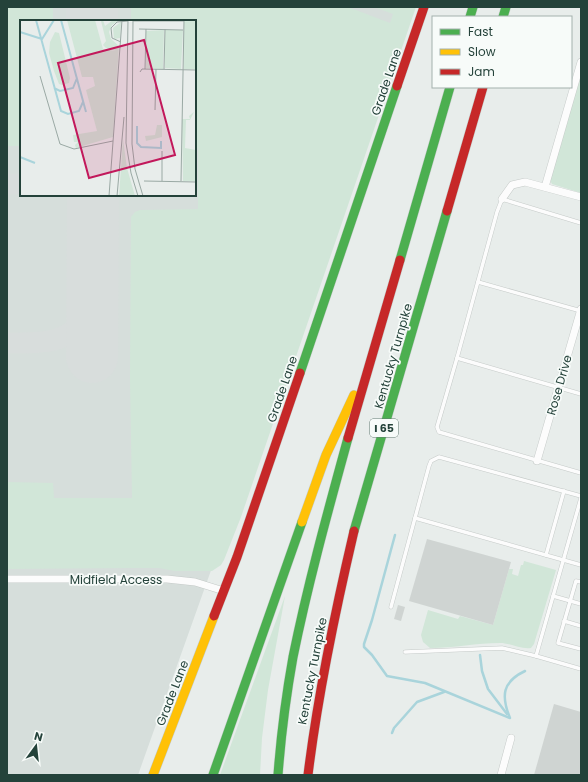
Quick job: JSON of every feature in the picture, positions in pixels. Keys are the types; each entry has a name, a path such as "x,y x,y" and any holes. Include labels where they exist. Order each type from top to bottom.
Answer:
{"main road":[{"name":"Grade Lane","path":"153,775 224,591 424,7"},
{"name":"I 65","path":"278,775 283,716 290,670 298,628 325,519 370,359 450,88"},
{"name":"Kentucky Turnpike","path":"308,775 314,727 328,645 354,532 483,88"},
{"path":"213,775 326,455 370,359"}],"street":[{"path":"545,187 581,62"},
{"path":"502,199 512,185 525,182 581,197"},
{"name":"Rose Drive","path":"536,461 581,310"},
{"name":"Midfield Access","path":"7,579 167,579 194,582 224,591"},
{"path":"501,775 511,738"}],"lane":[{"path":"581,223 502,199 437,427 439,432 581,473"},
{"path":"478,282 581,310"},
{"path":"457,358 581,394"},
{"path":"391,607 429,466 435,458 439,457 581,497 536,656"},
{"path":"546,555 564,492"},
{"path":"415,518 581,565"},
{"path":"581,582 576,581 558,643 581,649"},
{"path":"553,596 581,604"},
{"path":"564,621 581,626"},
{"path":"404,652 502,648 581,669"}],"shaded area":[{"path":"7,7 412,7 138,775 7,775"}],"green space":[{"path":"7,7 53,7 53,20 20,20 20,146 7,146"},
{"path":"131,7 348,7 390,23 393,14 374,7 416,7 241,517 221,565 212,571 175,571 159,568 7,569 7,482 53,483 54,498 132,498 130,378 131,217 135,212 140,210 198,209 198,148 196,148 196,20 131,20"},
{"path":"581,70 581,193 552,184 550,180"},
{"path":"524,561 556,570 534,644 531,648 500,643 430,648 423,642 421,635 428,610 458,619 460,616 493,625 509,569 513,569 512,574 518,576 521,565 523,565"},
{"path":"285,596 268,690 262,738 260,775 220,775"}],"building":[{"path":"427,539 511,562 493,625 409,601"},
{"path":"398,605 405,607 401,621 394,619"},
{"path":"554,704 581,712 581,775 534,775"}],"waterway":[{"path":"395,535 364,644 364,647 372,655 387,676 425,683 510,718 505,703 506,690 512,680 517,675 525,671"},
{"path":"480,655 482,671 488,689 507,714"},
{"path":"392,733 394,728 417,702 444,692"}],"taxiway":[{"path":"7,184 20,184"},
{"path":"7,343 41,342 62,337 72,332 80,324 86,314 92,293"}],"runway":[{"path":"92,7 92,20"},
{"path":"92,357 93,196"}],"traffic: fast":[{"path":"470,16 473,7"},
{"path":"503,16 506,7"},
{"path":"300,373 397,86"},
{"path":"400,260 450,88"},
{"path":"354,531 447,211"},
{"path":"278,775 284,716 293,657 312,574 348,438"},
{"path":"213,775 302,522"}],"traffic: slow":[{"path":"302,522 326,455 354,395"},
{"path":"153,775 214,616"}],"traffic: jam":[{"path":"397,86 424,7"},
{"path":"447,211 483,88"},
{"path":"348,438 400,260"},
{"path":"214,616 237,557 300,373"},
{"path":"308,775 328,653 354,531"}]}
